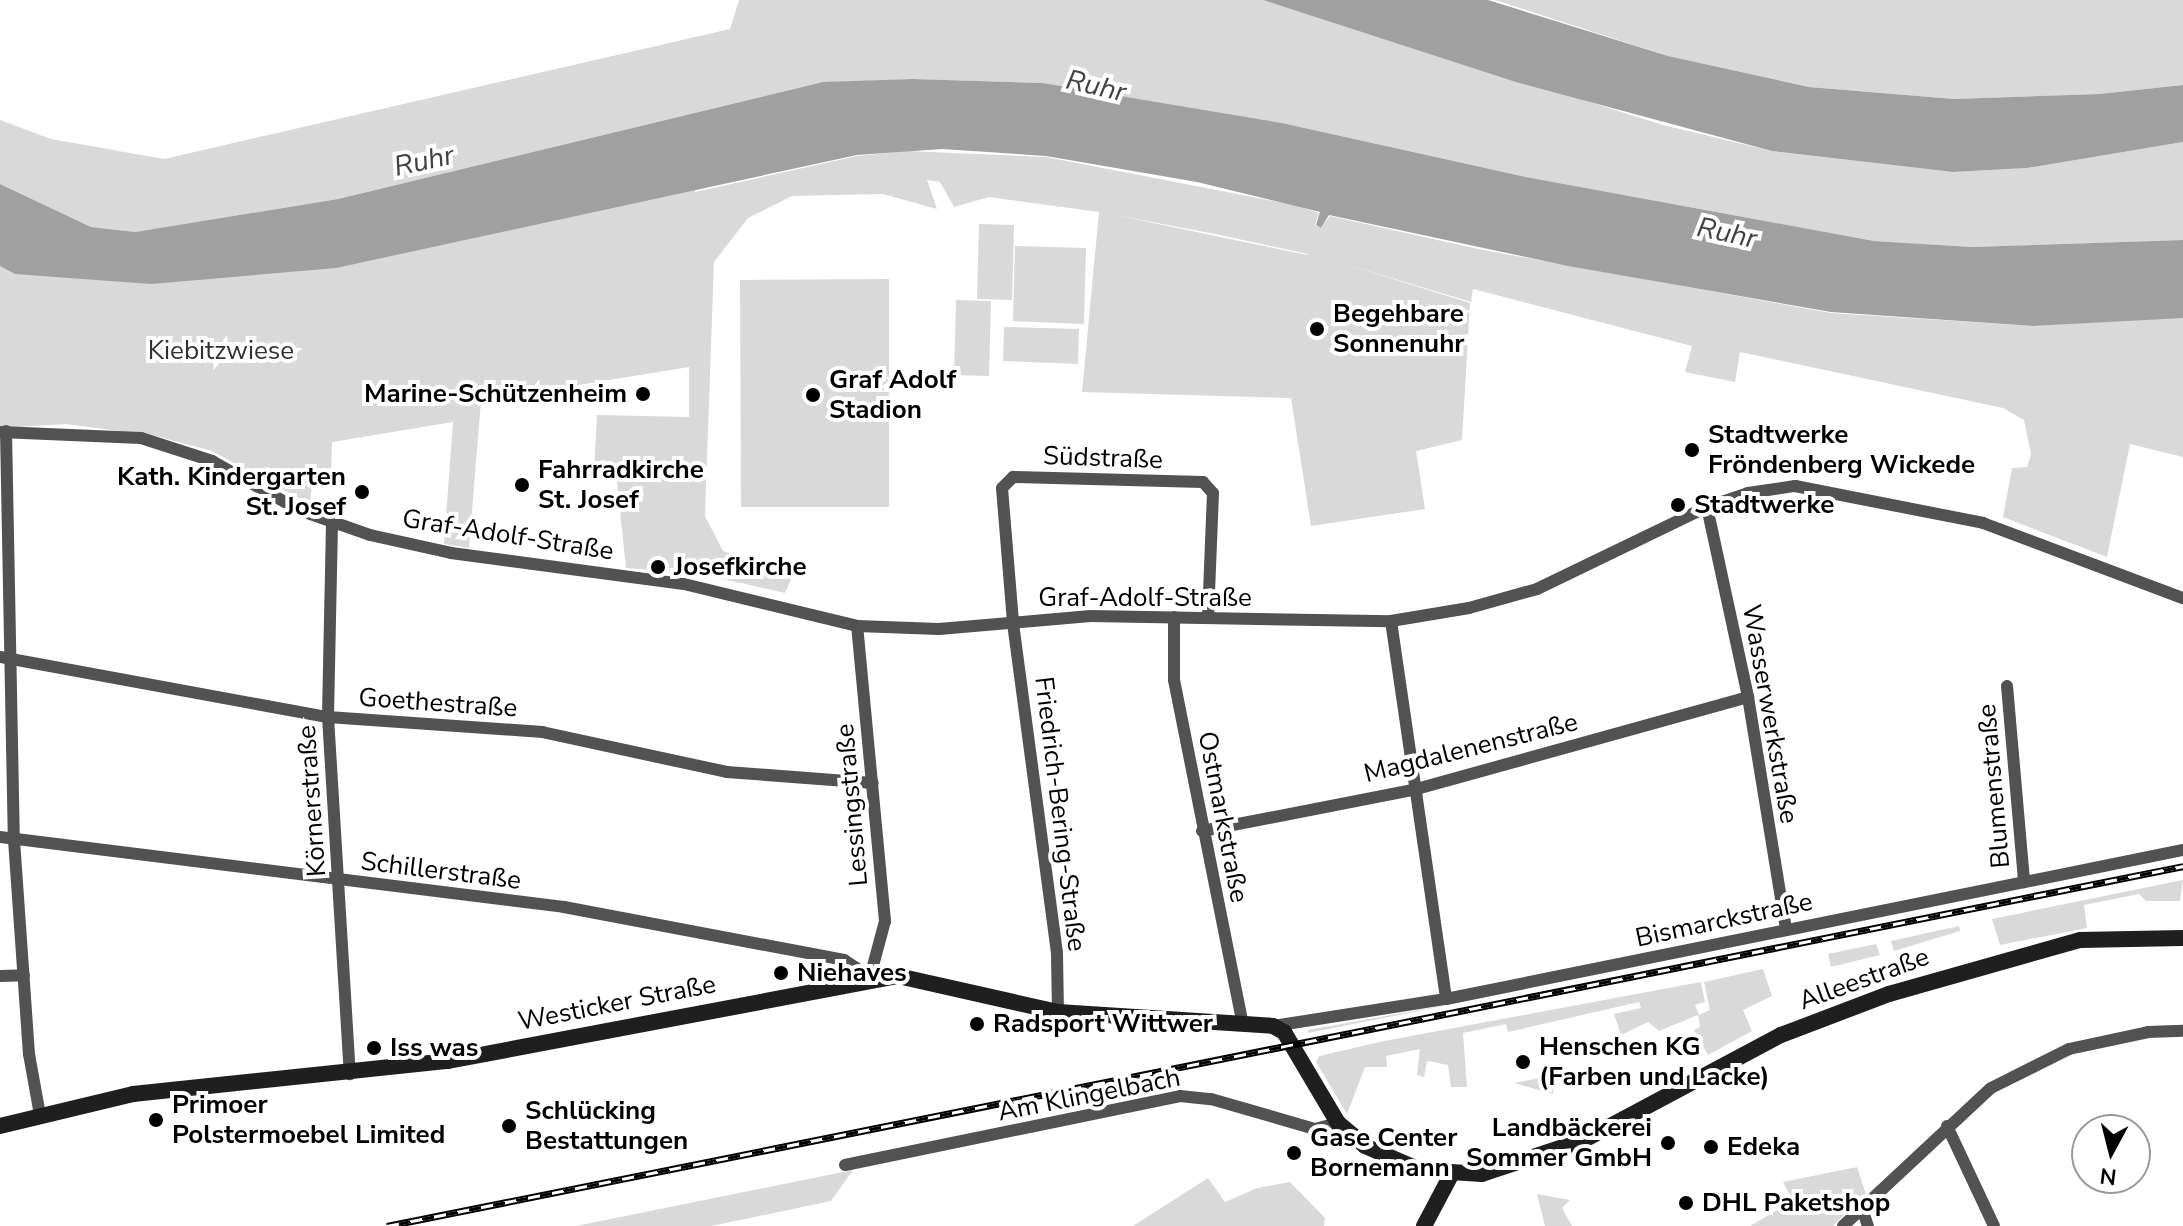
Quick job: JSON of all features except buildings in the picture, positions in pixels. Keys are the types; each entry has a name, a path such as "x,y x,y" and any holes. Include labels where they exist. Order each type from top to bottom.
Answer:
{"main road":[{"name":"Alleestraße","path":"1273,1026 1284,1032 1338,1123 1389,1159 1451,1175 1482,1174 1548,1155 1781,1035 1959,970 2080,940 2183,938"},
{"name":"Westicker Straße","path":"0,1126 147,1092 350,1074 448,1061 870,977 922,979 1058,1012 1273,1026"},
{"path":"1424,1226 1451,1175"}],"street":[{"name":"Graf-Adolf-Straße","path":"3,432 109,434 178,448 332,524 451,553 684,584 857,626 939,629 1013,622 1174,617 1391,621 1537,589 1707,507 1782,487 1840,492 1983,523 2183,598"},
{"path":"3,432 6,658 14,840 24,975 40,1115"},
{"name":"Südstraße","path":"1013,622 1002,488 1013,477 1203,482 1213,493 1208,618"},
{"name":"Wasserwerkstraße","path":"1707,507 1748,697 1786,930"},
{"name":"Körnerstraße","path":"332,524 328,717 350,1074"},
{"name":"Ostmarkstraße","path":"1174,617 1174,680 1243,1024"},
{"path":"1391,621 1413,790 1446,999"},
{"name":"Friedrich-Bering-Straße","path":"1013,622 1057,953 1058,1012"},
{"name":"Lessingstraße","path":"857,626 885,921 870,977"},
{"name":"Goethestraße","path":"6,658 328,717 542,732 727,772 873,783"},
{"name":"Blumenstraße","path":"2007,686 2024,882"},
{"name":"Magdalenenstraße","path":"1202,831 1413,790 1748,697"},
{"name":"Schillerstraße","path":"0,837 579,910 844,960 870,977"},
{"name":"Bismarckstraße","path":"1273,1026 1446,999 2183,850"},
{"path":"0,976 24,975"},
{"path":"1843,1226 1991,1088 2069,1049 2148,1032 2183,1031"},
{"name":"Am Klingelbach","path":"845,1165 1180,1096 1211,1099 1315,1129 1338,1123"},
{"path":"1947,1126 1994,1226"},
{"path":"1862,1208 1868,1226"}],"green space":[{"path":"739,0 1263,0 1663,125 1772,151 1953,172 2027,168 2183,142 2183,240 1972,247 1874,241 1526,177 1282,123 1043,83 913,79 819,83 338,199 135,232 91,227 0,184 0,120 51,139 164,159 730,29"},
{"path":"1495,0 2183,0 2183,85 2099,94 1954,99 1809,87 1668,56"},
{"name":"Kiebitzwiese","path":"694,145 695,192 857,156 907,151 1046,157 1294,205 1319,213 1315,225 1321,228 1330,216 1478,249 1831,313 2033,326 2183,317 2183,457 2130,444 2107,557 2003,517 2012,468 2027,467 2031,454 2024,420 2003,408 1740,352 1735,382 1685,372 1692,346 1473,289 1471,302 1342,263 1470,303 1462,440 1416,451 1425,509 1311,526 1291,398 1082,392 1099,212 989,197 954,207 940,182 927,180 937,209 883,194 792,196 748,218 714,262 705,516 723,551 792,577 785,593 701,574 626,568 616,473 594,470 597,415 689,417 689,367 481,401 469,548 444,544 453,422 332,442 331,474 313,473 310,504 212,451 156,436 66,424 0,428 0,236 65,255","holes":["1115,215 1210,233 1308,254"]},
{"path":"979,224 1014,225 1012,300 977,299"},
{"path":"1015,246 1086,248 1084,324 1013,321"},
{"path":"889,279 889,507 741,507 740,280"},
{"path":"956,300 991,301 989,376 954,375"},
{"path":"1004,327 1079,329 1078,364 1003,361"},
{"path":"2183,880 2180,901 2146,901 2139,894 2084,905 2087,928 2000,945 1992,919"},
{"path":"1959,926 1960,931 1894,951 1891,941"},
{"path":"1876,944 1880,955 1831,967 1828,954"},
{"path":"1763,969 1772,996 1743,1010 1752,1031 1708,1055 1694,1030 1700,1027 1698,1015 1659,1031 1648,1022 1621,1035 1614,1014 1641,1008 1639,1002 1508,1032 1506,1024 1463,1033 1467,1087 1451,1087 1448,1065 1427,1061 1424,1077 1417,1075 1420,1049 1386,1056 1387,1067 1365,1067 1347,1114 1316,1062 1319,1056 1384,1041 1701,982 1705,1002 1695,1005 1699,1015 1710,1010 1704,982"},
{"path":"1822,981 1829,984 1832,991 1829,998 1822,1001 1815,998 1812,991 1815,984"},
{"path":"1464,1002 1308,1033 1308,1030"},
{"path":"1545,1077 1547,1083 1554,1081 1553,1094 1514,1083"},
{"path":"1857,1167 1866,1194 1833,1226 1750,1226 1793,1201 1783,1182"},
{"path":"853,1170 831,1201 711,1226 576,1226"},
{"path":"1208,1178 1225,1202 1257,1188 1290,1182 1325,1218 1324,1226 1133,1226"},
{"path":"1537,1194 1570,1200 1562,1208 1572,1226 1545,1226"}],"water":[{"path":"1263,0 1488,0 1668,56 1809,87 1954,99 2099,94 2183,85 2183,142 2027,168 1953,172 1772,151 1516,82"},
{"name":"Ruhr","path":"913,79 1043,83 1282,123 1526,177 1874,241 1972,247 2183,240 2183,318 2033,326 1831,312 1568,266 1329,215 1321,228 1316,225 1320,212 1197,182 1046,156 942,149 857,155 336,268 151,284 15,274 0,266 0,184 91,227 135,232 338,199 823,82"}],"railway":[{"path":"387,1226 2183,866"}],"place":[{"name":"Begehbare Sonnenuhr","path":"1317,329"},
{"name":"Marine-Schützenheim","path":"643,394"},
{"name":"Graf Adolf Stadion","path":"813,395"},
{"name":"Stadtwerke Fröndenberg Wickede","path":"1692,450"},
{"name":"Fahrradkirche St. Josef","path":"522,485"},
{"name":"Kath. Kindergarten St. Josef","path":"362,492"},
{"name":"Stadtwerke","path":"1678,505"},
{"name":"Josefkirche","path":"658,567"},
{"name":"Niehaves","path":"781,973"},
{"name":"Radsport Wittwer","path":"977,1024"},
{"name":"Iss was","path":"374,1048"},
{"name":"Henschen KG (Farben und Lacke)","path":"1523,1062"},
{"name":"Primoer Polstermoebel Limited","path":"156,1120"},
{"name":"Schlücking Bestattungen","path":"509,1126"},
{"name":"Landbäckerei Sommer GmbH","path":"1668,1143"},
{"name":"Edeka","path":"1711,1147"},
{"name":"Gase Center Bornemann","path":"1294,1153"},
{"name":"DHL Paketshop","path":"1686,1203"}]}
